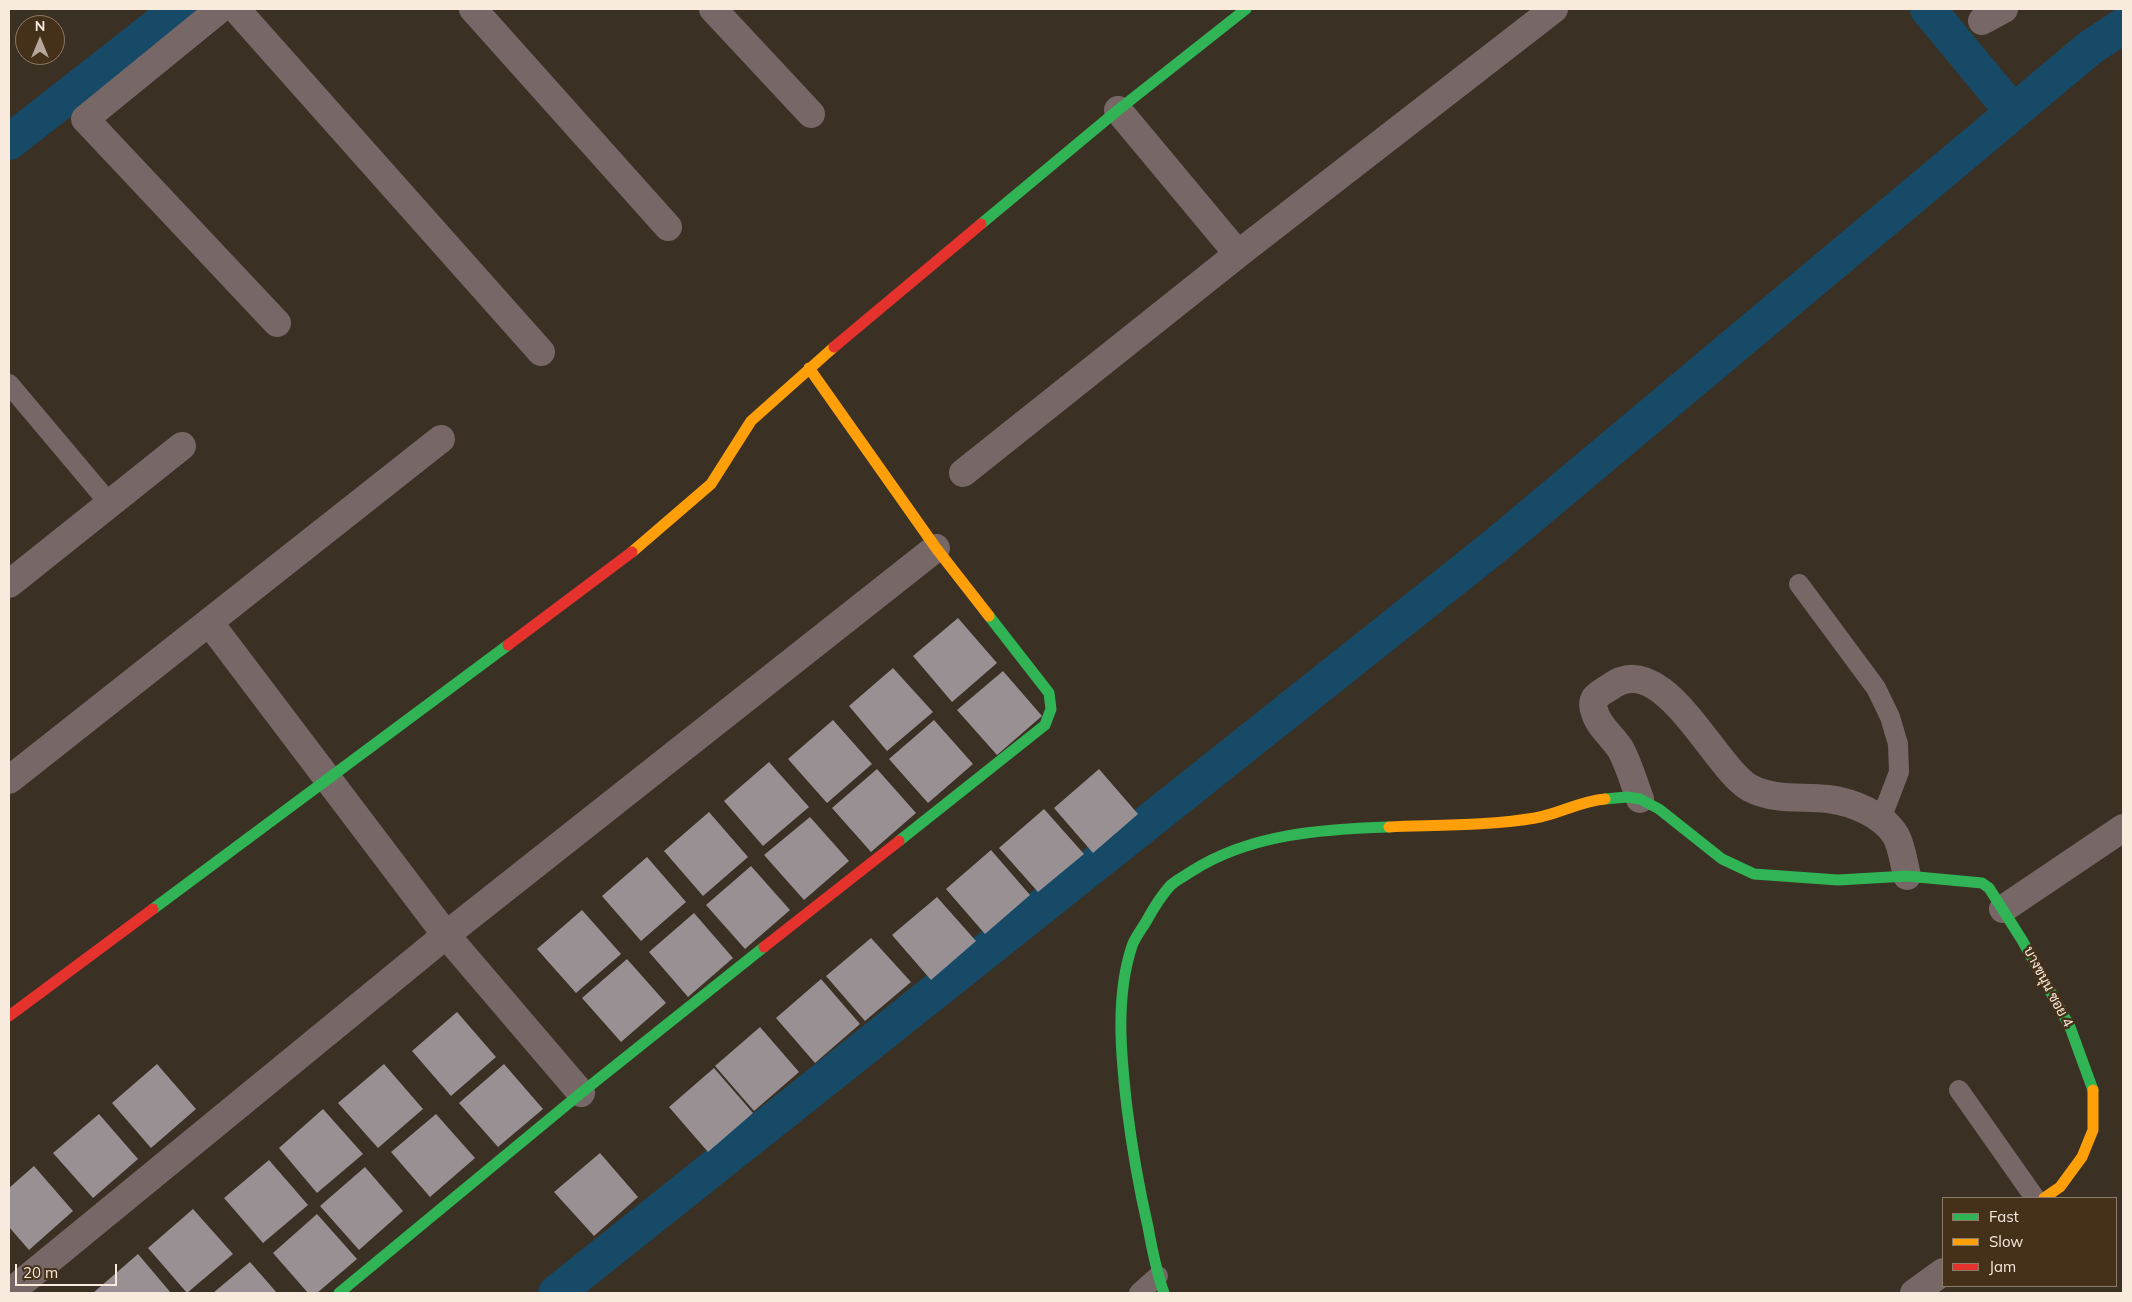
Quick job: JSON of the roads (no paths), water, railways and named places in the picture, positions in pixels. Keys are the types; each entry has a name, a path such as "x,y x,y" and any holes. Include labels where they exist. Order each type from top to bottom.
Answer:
{"street":[{"path":"220,9 85,119 277,323"},
{"path":"236,9 541,352"},
{"path":"473,9 668,227"},
{"path":"713,9 811,114"},
{"path":"9,1016 614,567 711,484 751,421 808,368 1118,110 1246,9"},
{"path":"963,473 1238,254 1554,9"},
{"path":"1118,110 1238,254"},
{"path":"339,1293 581,1093 1045,725 1051,709 1049,693 936,548 808,368"},
{"path":"9,780 442,439"},
{"path":"9,584 182,446"},
{"path":"9,1293 446,935 936,548"},
{"path":"209,622 446,935 581,1093"},
{"path":"1640,799 1620,750 1595,715 1593,706 1595,698 1617,681 1633,678 1649,682 1682,709 1727,768 1750,787 1769,795 1794,799 1828,799 1857,806 1881,820 1896,837 1907,876"},
{"path":"1161,1285 1143,1205 1130,1129 1123,1070 1122,1014 1124,978 1132,945 1171,886 1205,863 1239,849 1279,837 1342,828 1507,823 1543,817 1591,800 1626,797 1640,799"},
{"name":"บางขนุน ซอย 4","path":"1640,799 1658,809 1722,859 1754,874 1838,880 1907,876 1982,883 1989,888 2046,981 2070,1027 2093,1088 2093,1130 2082,1157 2060,1187 2045,1197"},
{"path":"2003,909 2123,828"},
{"path":"1914,1293 1942,1273"}],"lane":[{"path":"9,384 110,504"},
{"path":"1799,584 1876,688 1890,717 1898,744 1899,772 1881,820"},
{"path":"1960,1090 2034,1197"},
{"path":"1139,1293 1161,1285"}],"waterway":[{"path":"9,142 179,9"},
{"path":"1928,9 2013,112"},
{"path":"556,1293 1495,546 2091,47 2123,26"}]}
